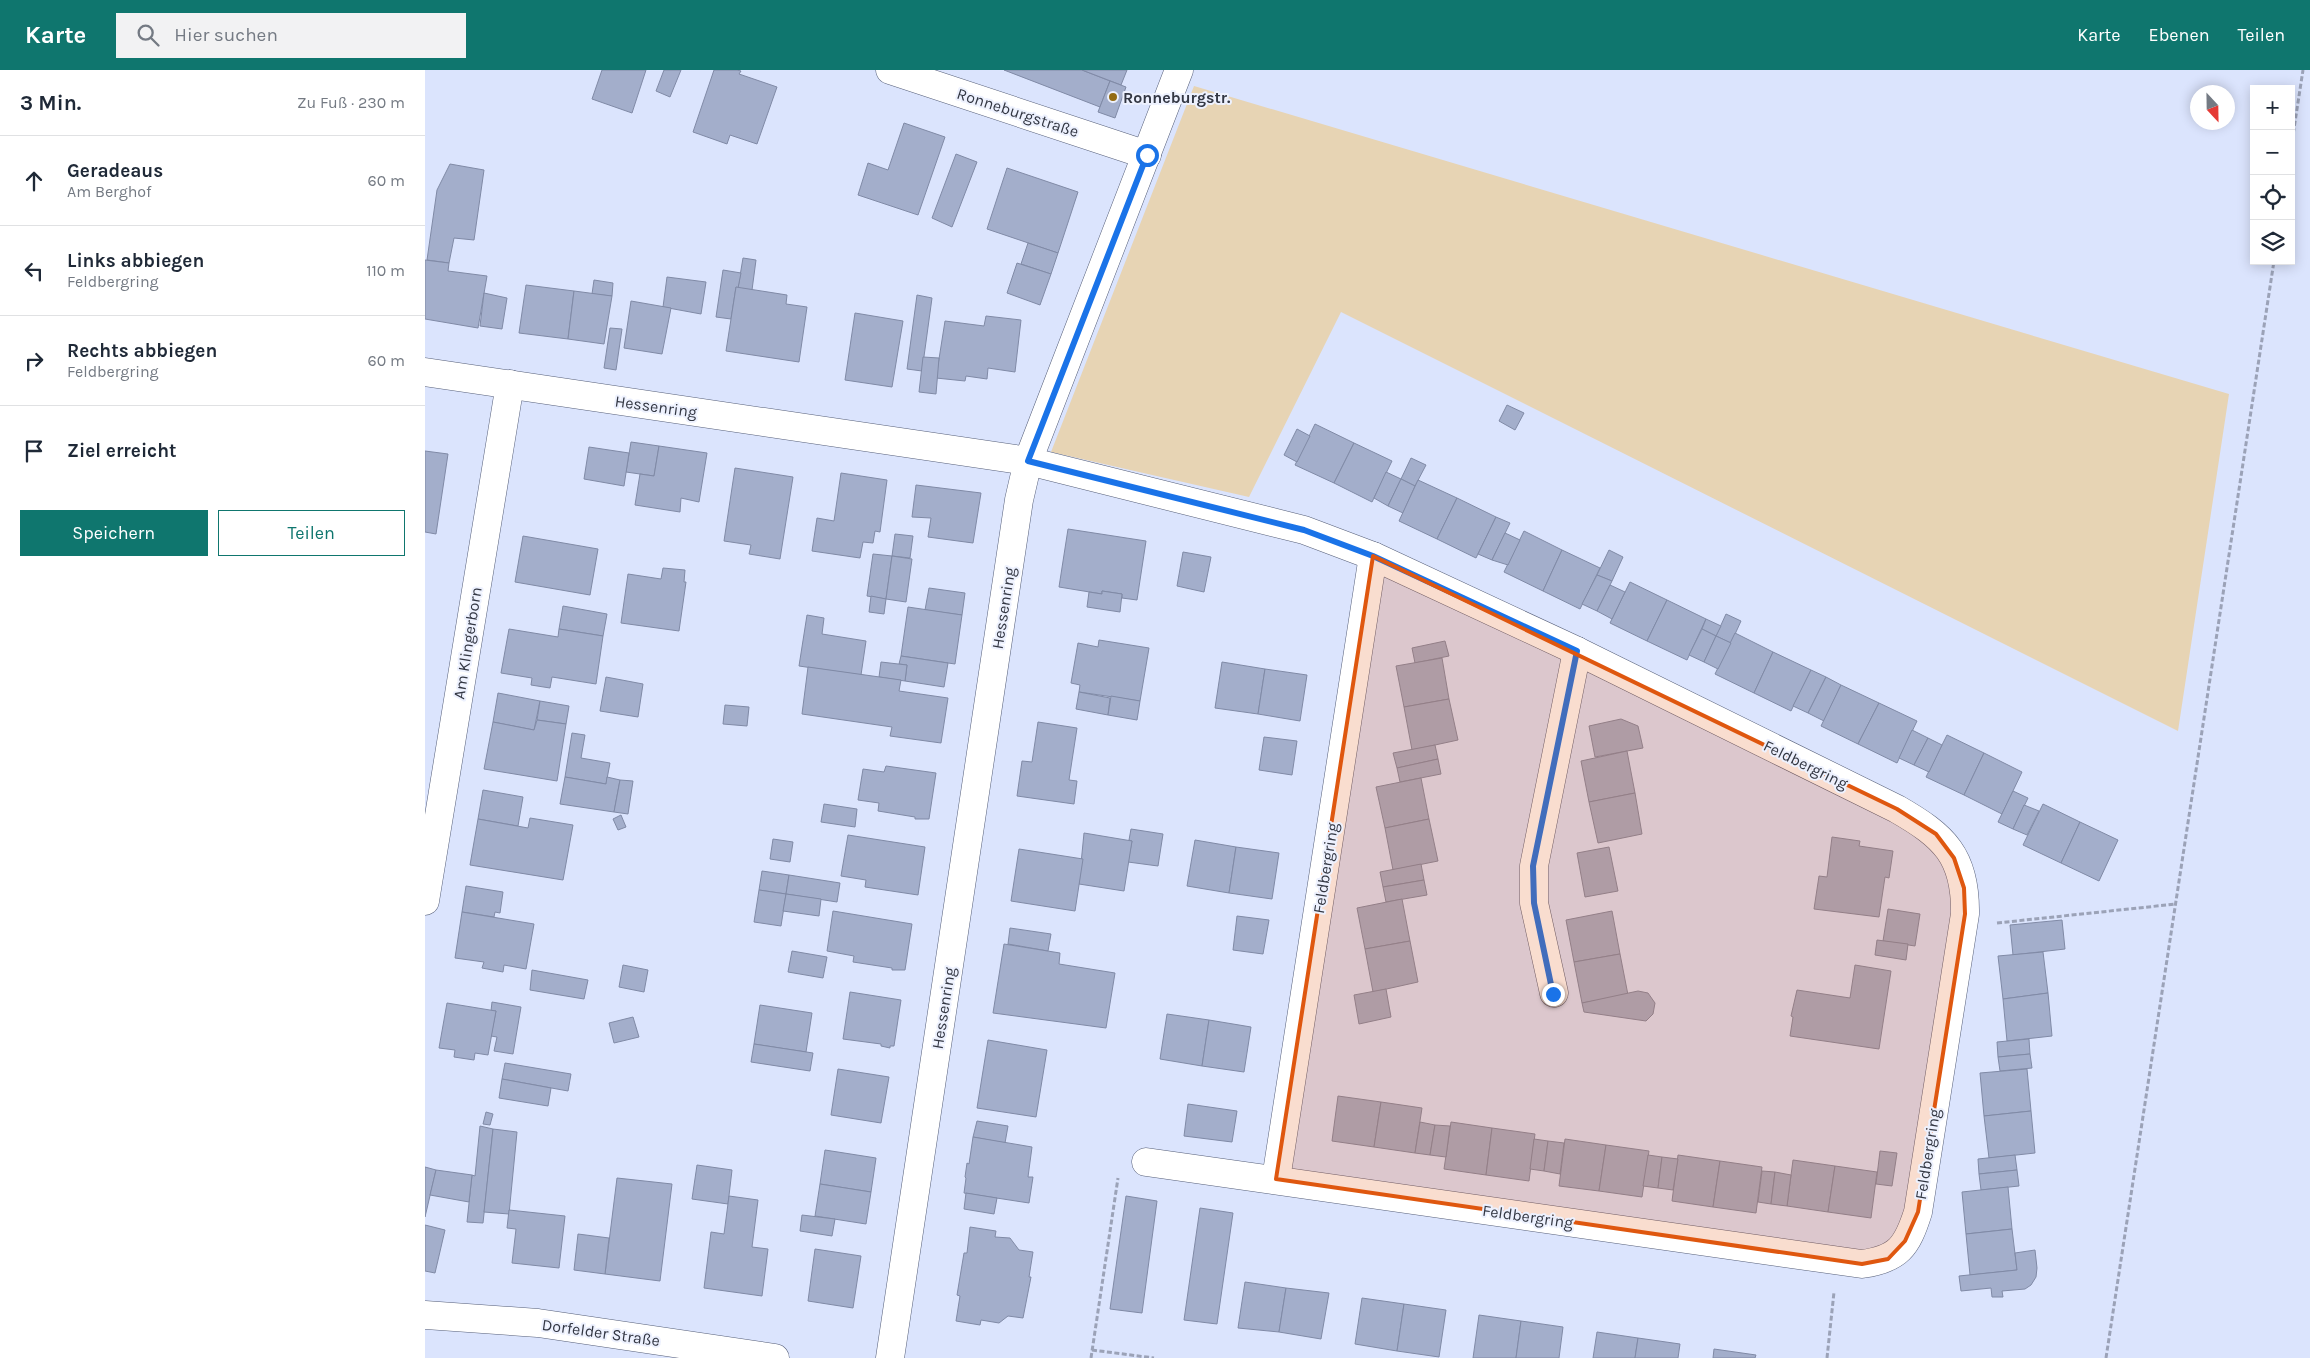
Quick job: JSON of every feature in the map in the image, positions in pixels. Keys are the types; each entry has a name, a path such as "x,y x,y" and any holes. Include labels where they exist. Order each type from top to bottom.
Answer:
{"street":[{"name":"Ronneburgstraße","path":"890,70 1147,155"},
{"path":"1028,461 1179,70"},
{"name":"Hessenring","path":"425,372 1028,461 1018,510 890,1358"},
{"name":"Am Klingerborn","path":"425,901 510,384"},
{"name":"Feldbergring","path":"1028,461 1304,530 1373,556 1577,651 1925,825 1946,845 1959,869 1965,902 1963,927 1918,1212 1913,1228 1898,1252 1888,1259 1862,1264 1837,1261 1276,1179 1146,1162"},
{"name":"Feldbergring","path":"1276,1179 1373,556"},
{"path":"1553,994 1534,903 1533,866 1577,651"},
{"name":"Dorfelder Straße","path":"425,1315 538,1323 775,1358"}],"path":[{"path":"2294,130 2303,70"},
{"path":"2106,1358 2273,265"},
{"path":"1963,927 2176,904"},
{"path":"1091,1358 1121,1159 1146,1162"},
{"path":"1827,1358 1837,1261"},
{"path":"1092,1350 1154,1358"}],"highlighted area":[{"path":"1373,556 1897,809 1936,834 1954,858 1964,888 1965,914 1918,1212 1905,1241 1888,1259 1862,1264 1276,1179"}],"shaded area":[{"path":"1194,86 2229,394 2178,731 1341,312 1249,497 1051,452"}],"building":[{"path":"602,70 646,70 632,113 592,99"},
{"path":"664,70 681,70 670,97 656,91"},
{"path":"714,70 741,71 739,74 777,87 757,144 730,135 727,144 693,132"},
{"path":"1004,70 1082,70 1110,81 1100,107"},
{"path":"1082,70 1127,70 1121,85"},
{"name":"Ronneburgstr.","path":"1110,81 1126,87 1115,118 1098,112"},
{"path":"904,123 945,137 918,215 858,195 868,163 888,170"},
{"path":"956,154 977,162 952,227 932,218"},
{"path":"450,164 484,170 474,240 454,238 449,263 427,260 437,190"},
{"path":"1007,168 1078,192 1058,253 987,229"},
{"path":"1028,243 1058,253 1051,274 1021,264"},
{"path":"743,258 756,260 752,290 738,288"},
{"path":"425,260 449,263 448,271 487,276 478,328 425,319"},
{"path":"1017,263 1051,274 1040,305 1007,293"},
{"path":"723,270 741,273 738,288 736,287 731,319 716,317"},
{"path":"667,277 706,282 701,314 663,307"},
{"path":"594,280 613,283 612,296 592,294"},
{"path":"526,285 574,291 568,339 519,333"},
{"path":"736,287 787,295 786,304 807,307 799,362 726,351"},
{"path":"574,291 612,296 604,344 568,339"},
{"path":"484,293 507,298 502,329 480,326"},
{"path":"917,295 932,298 922,371 907,369"},
{"path":"631,301 671,308 662,354 624,348"},
{"path":"855,313 903,321 892,387 845,380"},
{"path":"986,316 1021,320 1015,372 988,368 987,379 966,376 965,381 936,378 945,321 984,326"},
{"path":"610,328 622,329 616,370 604,368"},
{"path":"923,357 939,358 936,394 919,392"},
{"path":"1507,405 1524,413 1515,430 1499,421"},
{"path":"1315,424 1354,443 1334,483 1295,465"},
{"path":"1297,429 1310,436 1297,462 1284,455"},
{"path":"631,442 659,446 654,476 626,472"},
{"path":"1354,443 1392,461 1372,502 1334,483"},
{"path":"659,446 707,453 699,502 681,498 680,512 635,505 640,474 654,476"},
{"path":"589,447 629,453 624,486 584,479"},
{"path":"425,451 448,454 436,534 425,532"},
{"path":"1411,458 1426,465 1415,486 1401,479"},
{"path":"735,468 793,477 780,559 749,554 751,545 724,541"},
{"path":"1386,472 1401,479 1388,506 1374,498"},
{"path":"841,473 887,480 880,532 875,531 873,543 863,542 860,558 812,551 817,518 834,521"},
{"path":"1401,479 1415,486 1403,513 1388,506"},
{"path":"1418,480 1457,498 1437,539 1399,521"},
{"path":"916,485 981,493 973,543 928,537 931,518 912,517"},
{"path":"1457,498 1496,517 1476,558 1437,539"},
{"path":"1496,517 1510,523 1492,560 1478,554"},
{"path":"1068,529 1146,541 1137,600 1122,598 1122,594 1102,591 1102,594 1059,587"},
{"path":"1524,531 1562,550 1543,591 1504,572"},
{"path":"1505,533 1520,540 1508,565 1492,560"},
{"path":"895,534 913,536 910,558 892,556"},
{"path":"523,536 598,549 590,595 515,582"},
{"path":"1562,550 1600,568 1580,609 1543,591"},
{"path":"1609,550 1623,557 1612,581 1597,575"},
{"path":"1183,552 1211,557 1204,592 1177,586"},
{"path":"873,554 892,556 886,599 867,596"},
{"path":"892,556 912,559 906,602 886,599"},
{"path":"663,568 685,570 684,582 686,582 679,631 621,623 628,574 661,579"},
{"path":"1597,575 1612,581 1597,611 1582,604"},
{"path":"1630,582 1667,600 1647,641 1610,623"},
{"path":"1610,585 1625,592 1612,619 1597,611"},
{"path":"929,588 965,593 962,615 925,610"},
{"path":"1102,591 1122,594 1120,612 1087,607 1089,592 1102,594"},
{"path":"871,596 886,599 884,614 869,612"},
{"path":"1667,600 1706,619 1687,660 1647,641"},
{"path":"563,606 607,614 603,636 559,629"},
{"path":"908,607 962,615 955,664 901,656"},
{"path":"1726,614 1741,621 1731,643 1716,636"},
{"path":"807,615 824,618 822,634 866,641 861,675 799,666"},
{"path":"1706,619 1721,626 1716,636 1702,629"},
{"path":"509,629 558,637 559,629 603,636 596,684 552,677 550,688 531,685 532,678 501,673"},
{"path":"1702,629 1716,636 1704,662 1689,655"},
{"path":"1735,633 1773,652 1754,693 1715,674"},
{"path":"1716,636 1731,643 1718,669 1704,662"},
{"path":"1099,640 1149,648 1140,701 1079,692 1080,685 1071,683 1078,643 1098,647"},
{"path":"1445,641 1449,656 1415,663 1412,648"},
{"path":"1773,652 1811,670 1791,711 1754,693"},
{"path":"901,656 948,663 944,687 905,681 907,665 899,664"},
{"path":"1442,658 1449,699 1404,707 1396,666"},
{"path":"881,662 907,665 905,681 879,677"},
{"path":"1222,662 1265,669 1258,714 1215,708"},
{"path":"808,667 901,680 899,691 948,698 941,743 890,736 892,727 802,714"},
{"path":"1265,669 1307,675 1300,721 1258,714"},
{"path":"1811,670 1826,677 1808,713 1793,706"},
{"path":"606,677 643,684 638,717 600,711"},
{"path":"1826,677 1841,685 1824,721 1808,713"},
{"path":"1841,685 1879,703 1858,744 1821,726"},
{"path":"1079,692 1110,698 1108,715 1076,709"},
{"path":"498,693 540,701 534,730 493,722"},
{"path":"1111,696 1140,701 1137,720 1108,715"},
{"path":"1449,699 1458,740 1412,750 1404,707"},
{"path":"540,701 569,706 566,724 537,720"},
{"path":"1879,703 1917,721 1897,763 1858,744"},
{"path":"725,705 749,707 747,726 723,724"},
{"path":"1621,719 1638,726 1643,748 1595,757 1589,726"},
{"path":"537,720 566,724 557,781 484,769 493,722 534,730"},
{"path":"1038,722 1077,728 1069,780 1077,781 1074,804 1017,796 1022,761 1032,762"},
{"path":"1912,730 1928,738 1914,765 1899,758"},
{"path":"572,733 585,735 581,758 610,763 606,784 565,777"},
{"path":"1947,735 1984,753 1964,795 1926,777"},
{"path":"1264,737 1297,741 1292,775 1259,770"},
{"path":"1928,738 1942,745 1929,772 1914,765"},
{"path":"1435,745 1438,759 1397,768 1393,753"},
{"path":"1627,751 1635,793 1589,802 1581,761"},
{"path":"1984,753 2022,772 2002,814 1964,795"},
{"path":"1438,759 1441,774 1400,782 1397,768"},
{"path":"886,766 936,773 929,819 915,819 915,817 878,811 879,803 858,800 863,769 884,772"},
{"path":"565,777 606,784 607,777 620,780 614,812 560,804"},
{"path":"1421,778 1429,819 1385,828 1376,787"},
{"path":"620,780 633,781 628,814 614,812"},
{"path":"483,790 523,797 518,826 478,819"},
{"path":"2013,791 2028,798 2013,829 1998,822"},
{"path":"1635,793 1642,834 1598,843 1589,802"},
{"path":"824,804 857,809 855,827 821,822"},
{"path":"2043,804 2080,822 2061,863 2023,845"},
{"path":"2024,805 2039,811 2027,835 2013,829"},
{"path":"621,815 626,827 618,830 613,819"},
{"path":"530,818 573,825 563,880 470,865 478,819 528,828"},
{"path":"1429,819 1438,861 1393,870 1385,828"},
{"path":"2080,822 2118,840 2099,881 2061,863"},
{"path":"1131,829 1163,834 1158,866 1128,862 1132,841 1129,840"},
{"path":"1084,833 1132,841 1124,891 1079,884"},
{"path":"848,835 925,847 918,895 865,887 866,880 841,876"},
{"path":"1832,837 1860,841 1859,846 1893,851 1889,878 1885,877 1879,917 1814,909 1819,876 1827,877"},
{"path":"773,839 793,842 790,862 770,859"},
{"path":"1195,840 1236,847 1229,893 1187,886"},
{"path":"1236,847 1279,853 1272,899 1229,893"},
{"path":"1609,847 1618,891 1585,897 1577,853"},
{"path":"1019,849 1083,859 1075,911 1011,901"},
{"path":"1421,864 1424,880 1383,887 1380,872"},
{"path":"762,871 789,875 786,894 759,890"},
{"path":"789,875 840,883 837,902 786,894"},
{"path":"1424,880 1427,895 1386,902 1383,887"},
{"path":"466,886 503,892 500,913 495,912 494,917 462,912"},
{"path":"759,890 786,894 781,926 754,922"},
{"path":"786,894 821,899 819,916 783,911"},
{"path":"1402,899 1410,941 1365,949 1357,908"},
{"path":"1888,909 1920,914 1915,946 1883,941"},
{"path":"833,911 912,924 905,970 892,970 892,968 853,962 854,956 827,951"},
{"path":"1612,911 1620,954 1574,962 1566,920"},
{"path":"462,912 534,924 526,969 504,965 503,972 482,968 484,962 455,958"},
{"path":"1237,916 1269,920 1263,954 1233,950"},
{"path":"2062,920 2065,949 2013,955 2010,925"},
{"path":"1010,928 1051,934 1048,951 1008,944"},
{"path":"1877,940 1908,944 1906,960 1875,955"},
{"path":"1410,941 1418,982 1373,992 1365,949"},
{"path":"1004,944 1060,953 1059,964 1115,973 1106,1028 993,1013"},
{"path":"792,951 827,957 823,978 788,972"},
{"path":"2043,952 2048,993 2003,999 1998,956"},
{"path":"1620,954 1628,995 1582,1003 1574,962"},
{"path":"623,965 648,970 644,992 619,987"},
{"path":"1855,965 1891,971 1879,1049 1790,1036 1793,1017 1791,1016 1797,990 1850,998"},
{"path":"532,970 588,980 584,999 530,990"},
{"path":"1386,989 1391,1017 1359,1024 1354,995"},
{"path":"1638,991 1648,993 1655,1003 1653,1014 1646,1021 1584,1012 1582,1003"},
{"path":"850,992 901,1000 894,1046 890,1046 890,1048 881,1046 881,1044 843,1039"},
{"path":"2048,993 2052,1036 2007,1041 2003,999"},
{"path":"492,1002 521,1007 513,1054 494,1051 497,1037 491,1036 496,1011 491,1011"},
{"path":"447,1003 496,1011 488,1055 475,1053 474,1060 454,1057 455,1050 439,1048"},
{"path":"760,1005 812,1013 806,1052 754,1044"},
{"path":"1167,1014 1209,1020 1202,1066 1160,1059"},
{"path":"633,1017 639,1037 614,1043 609,1023"},
{"path":"1209,1020 1251,1027 1244,1072 1202,1066"},
{"path":"2029,1039 2030,1054 1998,1057 1997,1042"},
{"path":"988,1040 1047,1050 1036,1117 977,1108"},
{"path":"754,1044 813,1053 810,1071 751,1062"},
{"path":"2030,1054 2032,1068 2000,1071 1998,1057"},
{"path":"505,1063 571,1074 568,1091 502,1079"},
{"path":"838,1069 889,1077 881,1123 831,1115"},
{"path":"2027,1069 2031,1111 1984,1116 1980,1073"},
{"path":"502,1079 551,1088 548,1106 499,1098"},
{"path":"1338,1096 1381,1102 1374,1147 1332,1141"},
{"path":"1381,1102 1422,1108 1415,1153 1374,1147"},
{"path":"1188,1104 1237,1111 1232,1142 1184,1136"},
{"path":"2031,1111 2035,1153 1989,1158 1984,1116"},
{"path":"486,1112 493,1114 490,1125 483,1124"},
{"path":"977,1121 1008,1126 1005,1143 973,1137"},
{"path":"1420,1122 1435,1125 1430,1155 1415,1153"},
{"path":"1451,1122 1492,1128 1486,1175 1444,1169"},
{"path":"1435,1125 1450,1126 1446,1157 1430,1155"},
{"path":"480,1126 493,1129 483,1223 467,1222 472,1175 475,1176"},
{"path":"1492,1128 1535,1134 1529,1181 1486,1175"},
{"path":"493,1129 517,1132 509,1214 484,1212"},
{"path":"973,1137 1032,1147 1028,1177 1033,1177 1029,1203 964,1193 967,1163 969,1164"},
{"path":"1534,1139 1548,1141 1544,1171 1530,1169"},
{"path":"1565,1139 1606,1145 1599,1191 1559,1186"},
{"path":"1548,1141 1564,1143 1560,1174 1544,1171"},
{"path":"1606,1145 1649,1151 1642,1197 1599,1191"},
{"path":"825,1150 876,1158 871,1192 820,1184"},
{"path":"1880,1151 1897,1153 1892,1186 1876,1184"},
{"path":"1648,1155 1662,1157 1658,1188 1643,1186"},
{"path":"1678,1155 1720,1161 1713,1207 1672,1201"},
{"path":"2015,1155 2017,1170 1979,1174 1978,1159"},
{"path":"1662,1157 1678,1159 1673,1190 1658,1188"},
{"path":"1793,1160 1835,1166 1828,1212 1787,1206"},
{"path":"1720,1161 1762,1167 1756,1213 1713,1207"},
{"path":"697,1165 732,1170 728,1204 692,1199"},
{"path":"1835,1166 1877,1172 1871,1218 1828,1212"},
{"path":"425,1167 436,1170 425,1217"},
{"path":"436,1170 472,1175 469,1202 430,1195"},
{"path":"2017,1170 2019,1186 1981,1190 1979,1174"},
{"path":"1762,1171 1775,1172 1771,1204 1758,1202"},
{"path":"1775,1172 1791,1175 1787,1206 1771,1204"},
{"path":"617,1178 672,1184 660,1281 605,1274"},
{"path":"820,1184 871,1192 866,1224 815,1216"},
{"path":"2008,1187 2012,1229 1966,1234 1962,1192"},
{"path":"966,1193 997,1198 994,1214 964,1209"},
{"path":"729,1196 758,1200 752,1247 768,1249 762,1296 704,1288 711,1232 724,1234"},
{"path":"1126,1196 1157,1201 1142,1313 1110,1309"},
{"path":"1200,1208 1233,1213 1217,1324 1184,1320"},
{"path":"509,1210 565,1216 559,1268 512,1263 516,1229 507,1228"},
{"path":"802,1215 835,1219 832,1236 800,1231"},
{"path":"425,1225 445,1230 435,1273 425,1271"},
{"path":"970,1227 996,1231 995,1237 1010,1238 1019,1250 1033,1252 1029,1277 1031,1277 1023,1318 1008,1316 999,1323 981,1320 980,1325 956,1321 960,1296 957,1295 964,1253 967,1253"},
{"path":"2012,1229 2017,1270 1970,1275 1966,1234"},
{"path":"578,1234 609,1238 605,1274 574,1270"},
{"path":"815,1249 861,1256 853,1308 808,1301"},
{"path":"2035,1250 2036,1277 2031,1285 2025,1289 2002,1291 2003,1297 1992,1297 1991,1288 1961,1291 1959,1276 2017,1270 2015,1253"},
{"path":"1245,1282 1286,1288 1279,1332 1238,1328"},
{"path":"1286,1288 1329,1293 1321,1339 1279,1332"},
{"path":"1362,1298 1404,1304 1397,1351 1355,1344"},
{"path":"1404,1304 1446,1310 1439,1357 1397,1351"},
{"path":"1479,1315 1521,1321 1516,1358 1473,1358"},
{"path":"1521,1321 1563,1327 1559,1358 1516,1358"},
{"path":"1597,1332 1638,1338 1635,1358 1593,1358"},
{"path":"1638,1338 1680,1344 1678,1358 1635,1358"},
{"path":"1714,1349 1756,1355 1755,1358 1713,1358"}],"place":[{"name":"Ronneburgstr.","path":"1113,97"}],"route":[{"path":"1147,155 1028,461 1304,530 1340,542 1577,651 1564,723 1533,866 1532,887 1534,903 1553,994"}]}
